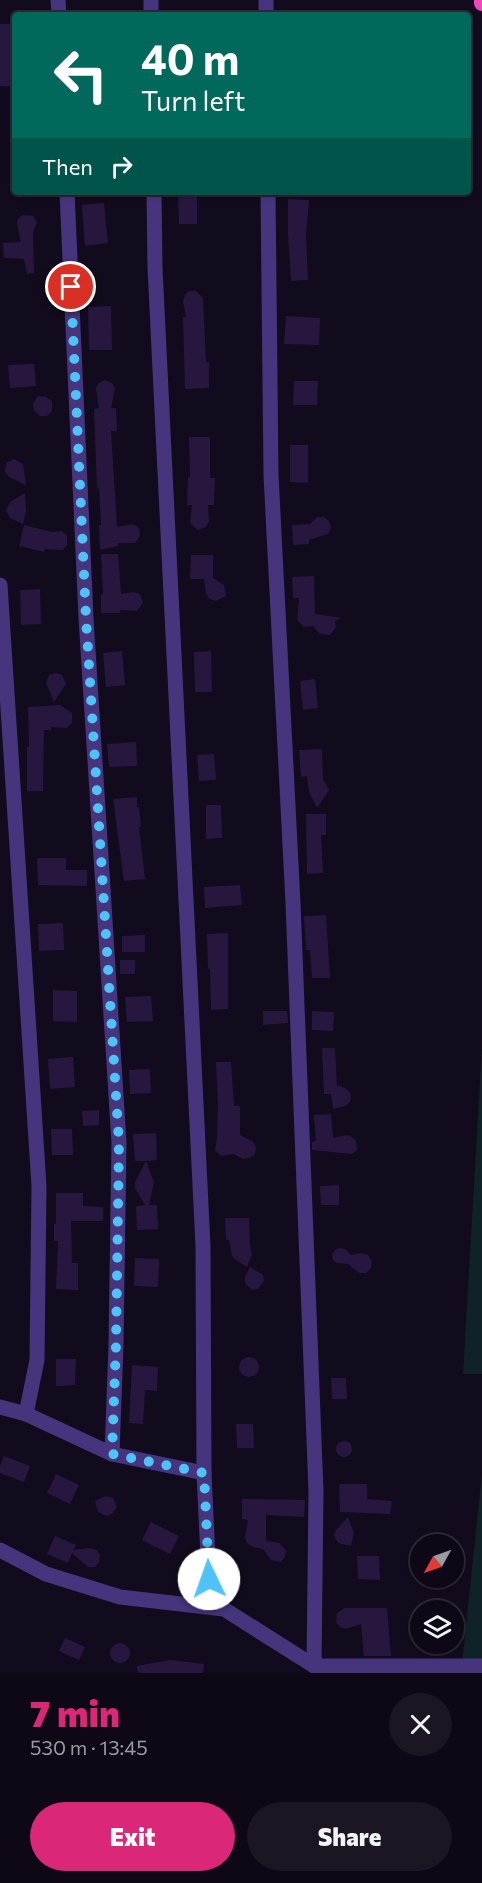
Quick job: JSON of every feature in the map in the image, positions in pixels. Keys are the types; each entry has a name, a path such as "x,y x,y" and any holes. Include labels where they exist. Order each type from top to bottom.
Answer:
{"street":[{"path":"67,195 86,618 119,1143 112,1454"},
{"path":"154,195 155,268 203,1246 204,1473 209,1579 224,1609"},
{"path":"268,195 271,476 293,903 315,1491 314,1666"},
{"path":"0,585 39,1186 37,1360 26,1414"},
{"path":"0,1407 26,1414 112,1454 204,1473"},
{"path":"0,1551 46,1574 120,1597 224,1609 314,1666 448,1669 482,1665"}],"green space":[{"path":"482,1046 482,1374 463,1374"},
{"path":"482,1473 482,1673 461,1673"}],"building":[{"path":"0,24 12,24 12,87 0,86"},
{"path":"178,195 197,195 197,224 179,224"},
{"path":"288,199 309,200 306,235 308,280 291,281"},
{"path":"104,203 108,243 85,246 82,205"},
{"path":"23,215 33,216 37,222 33,232 34,273 27,274 24,259 4,258 3,243 21,242 17,224 18,219"},
{"path":"189,291 196,291 203,298 209,388 185,389 183,317 186,317 183,301"},
{"path":"111,306 112,350 89,350 88,307"},
{"path":"286,316 320,318 319,345 284,344"},
{"path":"34,364 36,386 10,388 8,365"},
{"path":"105,380 112,383 115,388 111,408 116,408 117,431 111,431 117,527 133,524 139,528 140,535 135,543 118,543 118,546 100,550 99,525 101,525 99,488 97,489 94,409 99,408 96,388"},
{"path":"294,381 318,381 317,405 293,405"},
{"path":"38,396 52,401 52,411 47,416 40,416 34,410 33,404"},
{"path":"189,437 210,437 210,478 215,478 214,505 208,505 209,521 206,527 198,530 190,523 192,505 187,505 188,477 190,477"},
{"path":"290,445 308,445 308,483 290,482"},
{"path":"14,459 23,464 26,485 9,477 5,472 6,463"},
{"path":"25,493 26,511 23,524 10,518 6,510 10,502"},
{"path":"317,517 324,517 329,521 331,528 328,534 309,540 309,544 293,545 292,525 310,524"},
{"path":"24,525 52,532 62,531 67,535 67,545 63,550 45,549 44,552 19,546"},
{"path":"101,554 118,554 121,594 133,592 140,594 143,603 137,611 120,610 120,613 101,613 101,594 103,594"},
{"path":"191,555 213,555 213,578 224,585 226,596 216,601 210,599 206,594 204,579 190,579"},
{"path":"314,576 315,614 342,618 335,621 336,627 330,635 320,634 313,626 304,627 297,620 299,598 293,598 292,577"},
{"path":"40,589 41,624 21,625 20,590"},
{"path":"122,651 125,685 106,687 103,653"},
{"path":"211,651 212,692 195,692 194,652"},
{"path":"55,673 62,675 66,684 54,702 46,683 49,675"},
{"path":"315,679 318,708 303,710 300,681"},
{"path":"60,705 72,713 72,723 67,728 51,727 51,730 44,730 43,791 27,791 28,707"},
{"path":"136,742 137,766 109,767 107,744"},
{"path":"322,749 323,779 329,790 317,808 309,792 307,776 301,777 299,750"},
{"path":"214,754 216,780 199,781 197,755"},
{"path":"137,797 145,879 124,881 113,799"},
{"path":"206,805 221,805 222,838 206,839"},
{"path":"306,814 326,814 326,835 321,835 323,873 307,874"},
{"path":"37,858 66,858 66,870 87,870 87,886 38,885"},
{"path":"240,885 242,905 205,908 204,887"},
{"path":"326,915 330,978 312,978 310,950 306,950 304,916"},
{"path":"63,923 64,950 39,951 38,924"},
{"path":"228,933 228,1009 211,1010 207,934"},
{"path":"145,935 145,952 122,952 122,936"},
{"path":"120,960 135,960 135,974 120,974"},
{"path":"53,990 77,991 77,1022 53,1021"},
{"path":"151,996 153,1021 127,1022 125,997"},
{"path":"263,1011 287,1011 288,1023 263,1025"},
{"path":"312,1011 334,1012 333,1031 312,1030"},
{"path":"322,1048 335,1048 337,1087 338,1085 347,1089 351,1095 350,1102 345,1106 333,1109 331,1094 324,1094"},
{"path":"73,1057 75,1087 50,1089 48,1059"},
{"path":"216,1062 231,1062 234,1106 240,1106 240,1135 252,1141 256,1147 255,1154 250,1158 243,1159 234,1154 221,1156 215,1150 218,1106"},
{"path":"150,1069 151,1093 130,1094 129,1070"},
{"path":"99,1110 99,1125 83,1126 82,1111"},
{"path":"331,1114 333,1138 348,1135 356,1140 357,1150 352,1154 312,1150 312,1142 316,1141 314,1115"},
{"path":"51,1129 72,1129 73,1155 52,1155"},
{"path":"156,1133 157,1160 135,1161 133,1134"},
{"path":"146,1161 154,1182 149,1205 157,1205 158,1229 137,1230 136,1206 145,1205 135,1188 135,1182"},
{"path":"339,1185 339,1205 321,1205 320,1186"},
{"path":"56,1193 83,1193 83,1206 103,1207 103,1221 71,1221 72,1263 78,1263 78,1290 56,1289 58,1241 54,1241 54,1224 56,1224"},
{"path":"225,1218 249,1218 252,1254 247,1267 232,1256 229,1240 226,1240"},
{"path":"340,1248 345,1249 351,1255 362,1253 368,1255 372,1261 371,1268 366,1273 359,1273 348,1264 337,1263 333,1260 332,1254"},
{"path":"135,1258 159,1259 158,1287 134,1286"},
{"path":"250,1267 263,1275 264,1281 258,1289 252,1290 245,1283"},
{"path":"249,1357 256,1360 259,1367 256,1374 249,1377 242,1374 239,1367 242,1360"},
{"path":"56,1359 76,1359 75,1385 56,1386"},
{"path":"132,1365 158,1367 157,1391 145,1390 143,1424 129,1423"},
{"path":"331,1378 346,1378 347,1399 332,1399"},
{"path":"236,1424 253,1424 254,1448 237,1448"},
{"path":"341,1441 347,1441 352,1449 350,1455 341,1457 336,1452 336,1446"},
{"path":"4,1456 30,1466 24,1482 0,1473"},
{"path":"56,1474 79,1485 70,1504 47,1493"},
{"path":"339,1484 367,1484 367,1499 392,1501 390,1514 340,1512"},
{"path":"106,1496 113,1498 117,1507 107,1516 98,1512 95,1501"},
{"path":"242,1499 305,1500 304,1517 266,1515 266,1541 279,1543 286,1550 281,1562 271,1560 263,1549 247,1543 245,1538 248,1520 242,1519"},
{"path":"348,1517 354,1533 351,1546 338,1543 334,1536 336,1530"},
{"path":"151,1522 179,1536 170,1554 142,1540"},
{"path":"55,1536 76,1545 73,1550 90,1548 97,1550 100,1555 99,1562 95,1567 88,1567 72,1553 68,1563 47,1554"},
{"path":"357,1556 379,1556 380,1580 358,1579"},
{"path":"345,1608 387,1608 391,1656 364,1656 361,1624 346,1629 340,1627 336,1622 337,1613"},
{"path":"65,1638 85,1647 79,1660 59,1651"},
{"path":"120,1643 127,1646 130,1653 127,1660 120,1663 113,1660 110,1653 113,1646"},
{"path":"170,1660 204,1664 203,1673 138,1673 137,1666"}],"route":[{"path":"71,287 86,618 119,1143 112,1454 204,1473 209,1579"}]}
